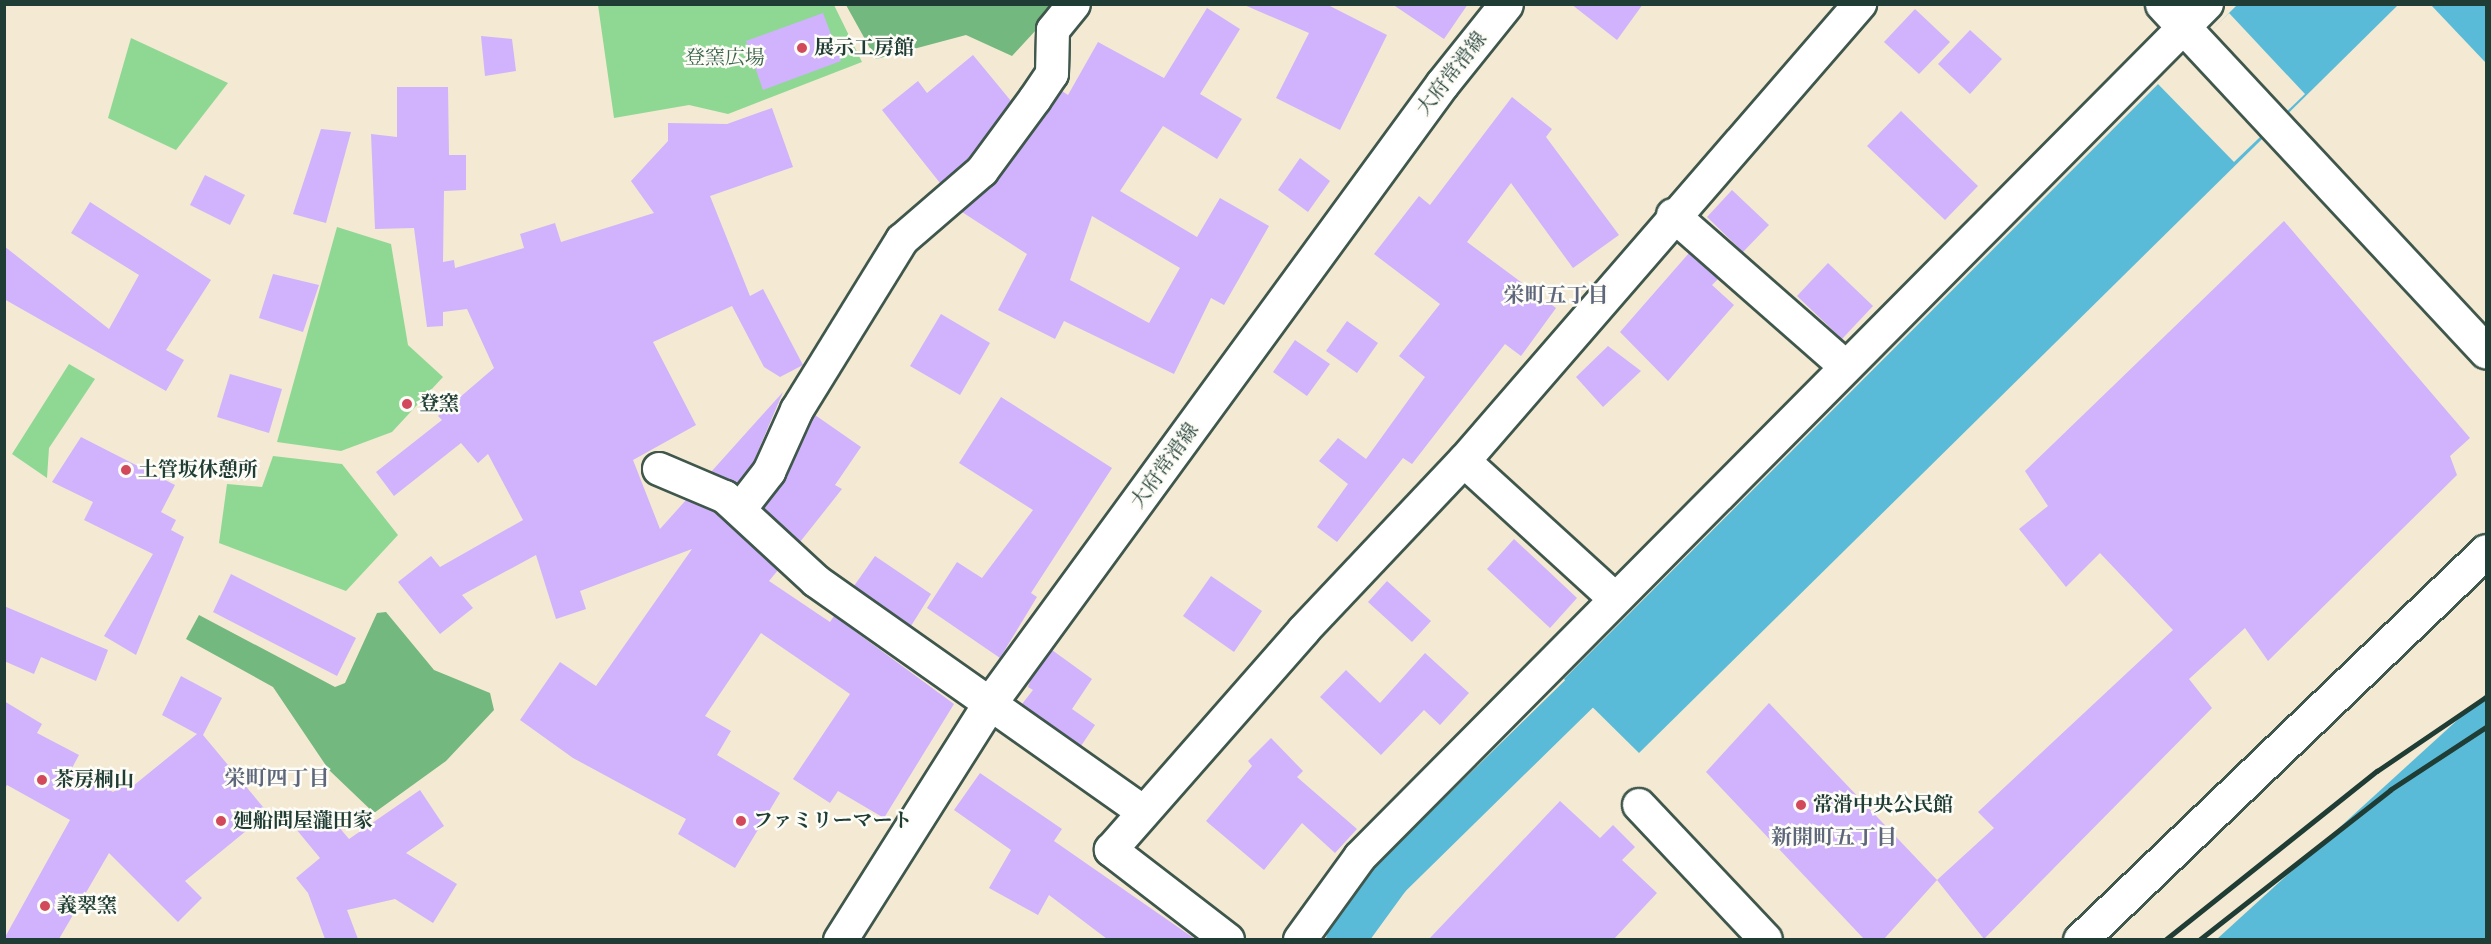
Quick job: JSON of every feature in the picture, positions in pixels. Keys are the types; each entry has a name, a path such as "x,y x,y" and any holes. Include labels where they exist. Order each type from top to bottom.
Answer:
{"main road":[{"name":"大府常滑線","path":"840,939 989,704 1442,84 1506,4"},
{"path":"2162,4 2187,34 2487,351"},
{"path":"2080,939 2487,551"}],"street":[{"path":"741,508 769,472 797,410 902,240 982,171 1052,74 1053,30 1074,4"},
{"path":"1228,939 1111,850 1464,461 1673,215 1860,4"},
{"path":"1300,939 1360,857 1845,366 2187,34 2207,4"},
{"path":"1673,215 1845,366"},
{"path":"1464,461 1614,598"},
{"path":"659,469 741,508 816,581 1144,812"},
{"path":"1639,805 1766,939"}],"green space":[{"name":"登窯広場","path":"598,5 834,5 862,62 728,114 689,105 614,118"},
{"path":"846,5 1059,5 1012,56 966,35 876,59"},
{"path":"131,38 228,83 176,150 108,118"},
{"path":"337,227 391,244 408,345 443,377 392,432 341,451 277,442"},
{"path":"69,364 95,379 49,448 47,478 12,454"},
{"path":"273,456 342,464 398,535 346,591 219,543 227,484 262,487"},
{"path":"386,612 434,670 490,693 494,710 446,761 374,813 329,770 273,687 186,639 199,615 335,687 345,683 377,613"}],"water":[{"path":"2237,5 2398,5 1639,753 1564,679"},
{"path":"2431,5 2486,5 2486,63"},
{"path":"2486,694 2486,939 2217,939"}],"pier":[{"path":"2229,13 2305,94 2234,162 2157,83"}],"building":[{"path":"1242,4 1326,4 1387,35 1340,130 1276,98 1309,33"},
{"path":"1392,4 1468,4 1444,39"},
{"path":"1571,4 1643,4 1617,40"},
{"path":"1207,8 1240,29 1200,94 1242,119 1217,159 1163,126 1120,191 1197,237 1220,198 1269,226 1224,305 1211,298 1174,374 1064,321 1055,339 998,310 1027,254 962,212 996,182 1062,91 1068,95 1098,42 1164,78","holes":["1092,216 1180,268 1149,323 1070,280"]},
{"path":"1915,9 1950,42 1919,74 1884,42"},
{"path":"823,13 841,61 763,90 746,41"},
{"path":"1970,30 2002,59 1970,94 1938,64"},
{"path":"481,36 512,39 516,71 485,76"},
{"path":"973,55 1011,101 969,159 940,183 882,110 918,81 927,93"},
{"path":"397,87 448,87 449,155 466,155 466,190 444,191 443,262 454,260 455,268 524,248 520,234 555,223 561,242 654,213 631,181 668,141 668,123 727,124 772,108 793,167 710,196 750,296 763,289 803,365 780,377 764,367 732,306 653,342 696,425 633,460 660,529 686,500 715,512 778,570 769,581 830,622 834,616 954,704 884,818 838,791 830,803 793,779 850,694 761,633 705,716 731,731 717,755 780,793 735,868 678,834 686,819 573,758 520,720 560,662 596,686 692,549 580,591 586,609 556,619 536,555 462,595 473,608 440,634 398,582 431,556 440,567 523,520 488,454 478,463 461,443 394,496 376,472 442,420 438,416 494,368 467,309 443,312 443,326 427,327 414,228 375,229 371,134 397,137"},
{"path":"1512,97 1552,129 1546,137 1619,235 1573,268 1511,183 1467,242 1556,308 1521,356 1505,344 1412,464 1403,458 1337,542 1317,527 1348,484 1319,461 1338,438 1366,459 1425,377 1399,356 1440,304 1374,254 1419,196 1430,205"},
{"path":"1901,111 1978,186 1945,220 1867,146"},
{"path":"321,129 351,132 326,223 293,214"},
{"path":"1300,158 1330,181 1308,212 1278,190"},
{"path":"205,175 245,195 230,225 190,205"},
{"path":"1732,190 1769,225 1743,252 1707,217"},
{"path":"90,202 211,280 166,350 184,360 166,391 4,299 4,246 109,329 139,275 71,233"},
{"path":"2284,221 2470,438 2450,456 2457,475 2268,661 2245,628 2189,679 2212,708 1984,939 1937,880 1994,828 1978,812 2173,630 2100,553 2066,587 2019,529 2048,506 2025,471"},
{"path":"1689,253 1718,279 1712,285 1734,305 1668,381 1620,332"},
{"path":"1828,263 1873,306 1842,339 1797,296"},
{"path":"273,274 319,285 303,332 259,318"},
{"path":"941,314 990,343 960,395 910,366"},
{"path":"1347,321 1378,343 1357,373 1326,351"},
{"path":"1295,340 1330,364 1307,396 1273,372"},
{"path":"1608,346 1641,371 1603,407 1576,377"},
{"path":"230,374 282,389 269,433 217,417"},
{"path":"783,392 753,463 737,484 711,472"},
{"path":"1001,397 1112,468 1031,593 1037,597 1000,658 927,608 957,562 982,578 1033,510 959,463"},
{"path":"815,415 861,447 835,485 842,489 800,542 764,508 785,480"},
{"path":"81,437 175,485 161,512 176,520 171,530 184,537 136,655 104,636 153,554 84,520 93,502 52,482"},
{"path":"1514,539 1577,598 1550,628 1487,569"},
{"path":"875,556 931,594 911,626 854,586"},
{"path":"231,574 356,638 337,676 213,612"},
{"path":"1211,576 1262,611 1234,652 1183,616"},
{"path":"1387,581 1431,621 1412,642 1368,602"},
{"path":"4,606 108,650 96,681 41,657 34,674 4,661"},
{"path":"1052,650 1092,679 1072,709 1095,725 1081,746 1022,704 1033,690 1028,687 1031,679"},
{"path":"1425,653 1469,693 1440,725 1424,710 1381,755 1320,697 1346,670 1380,703"},
{"path":"181,676 222,698 203,735 268,813 185,881 202,898 178,922 109,853 59,939 4,939 70,820 7,785 4,790 4,701 42,724 37,733 79,755 72,768 113,792 124,784 128,790 197,734 162,715"},
{"name":"常滑中央公民館","path":"1769,703 1937,880 1884,939 1864,939 1706,772"},
{"path":"1271,738 1303,771 1297,777 1357,829 1335,853 1302,823 1264,870 1206,821 1252,766 1248,761"},
{"path":"980,773 1062,829 1054,841 1195,939 1107,939 1049,895 1038,915 989,888 1011,850 954,810"},
{"path":"420,790 444,826 406,853 457,884 433,923 395,899 347,910 358,939 325,939 308,893 296,878 320,858 296,829 322,807 349,839"},
{"path":"1560,801 1600,838 1613,825 1635,847 1622,860 1657,893 1614,939 1429,939"}],"waterway":[{"path":"1345,940 1390,878 1617,656"}],"railway":[{"path":"2165,940 2377,771 2486,697"},
{"path":"2199,940 2390,790 2486,727"}],"place":[{"name":"展示工房館","path":"802,48"},
{"name":"登窯","path":"407,404"},
{"name":"土管坂休憩所","path":"126,470"},
{"name":"茶房桐山","path":"42,780"},
{"name":"常滑中央公民館","path":"1801,805"},
{"name":"廻船問屋瀧田家","path":"221,821"},
{"name":"ファミリーマート","path":"741,821"},
{"name":"義翠窯","path":"45,906"}],"district":[{"name":"栄町五丁目","path":"1556,296"},
{"name":"栄町四丁目","path":"277,779"},
{"name":"新開町五丁目","path":"1834,838"}]}
